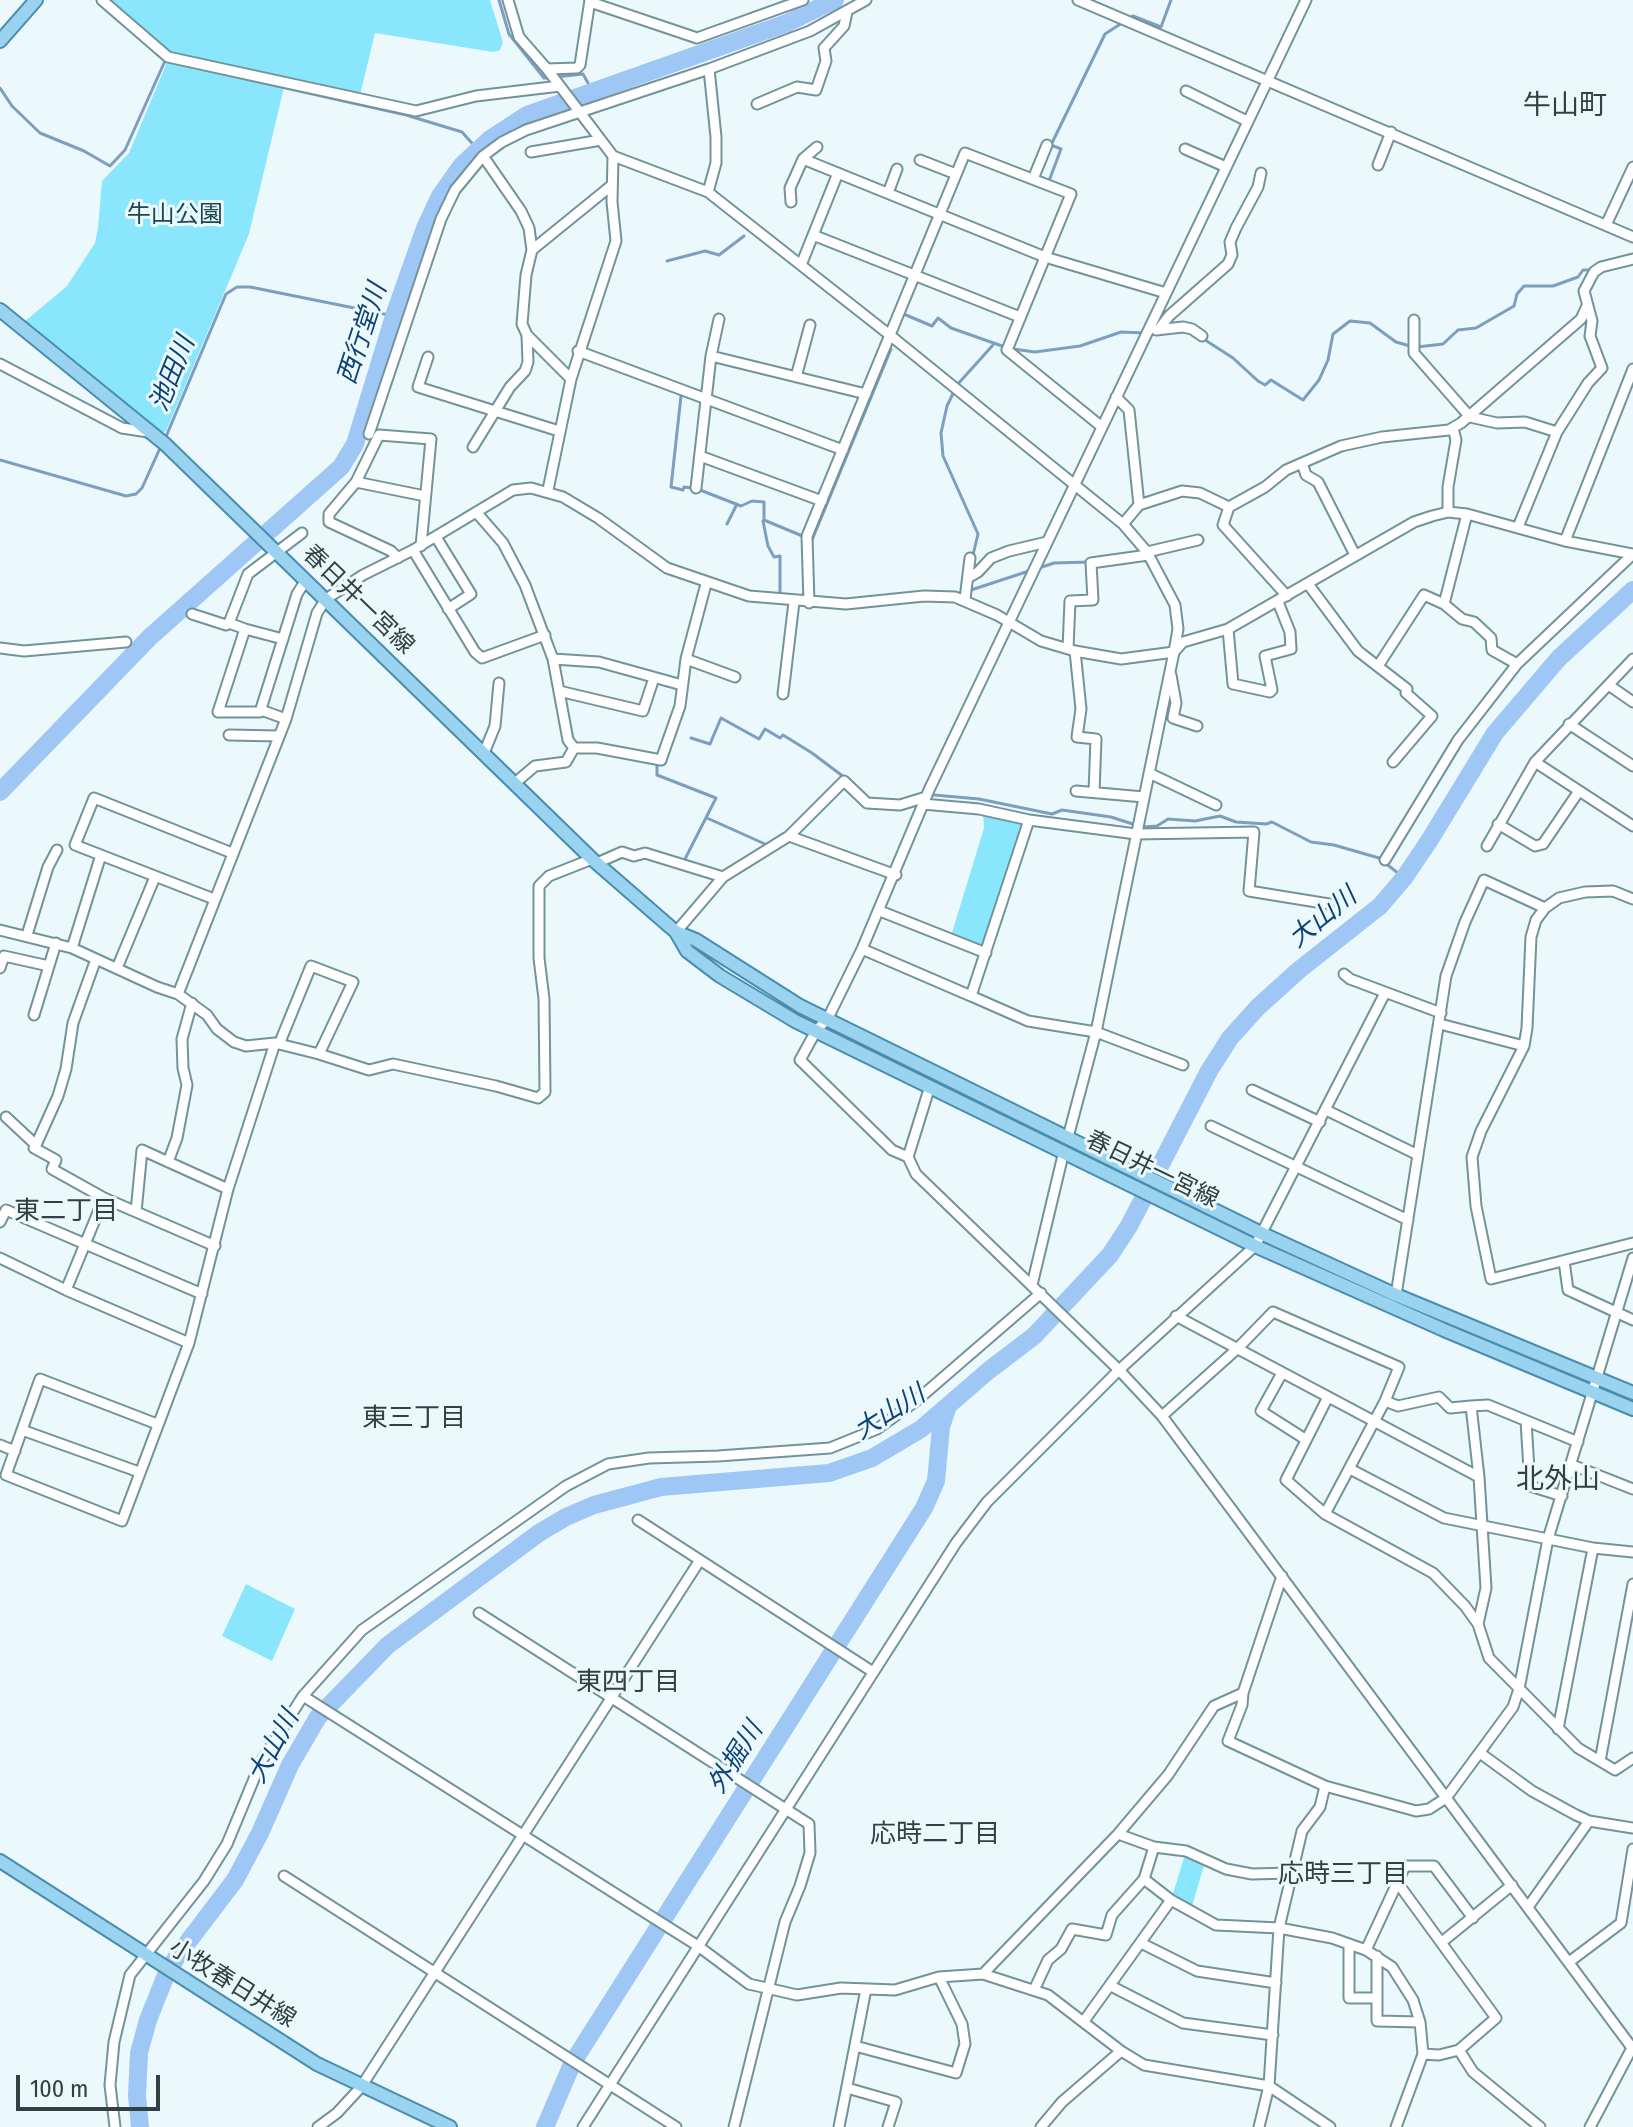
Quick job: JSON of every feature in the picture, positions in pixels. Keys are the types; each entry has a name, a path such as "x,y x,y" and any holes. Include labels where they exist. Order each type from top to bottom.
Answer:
{"main road":[{"path":"0,41 36,0"},
{"name":"春日井一宮線","path":"0,310 157,438 595,861 676,932 687,951 720,976 816,1031 1255,1246 1633,1409"},
{"name":"春日井一宮線","path":"676,932 696,940 800,1006 1263,1234 1396,1295 1633,1393"},
{"name":"小牧春日井線","path":"0,1861 317,2064 450,2127"}],"street":[{"path":"102,0 168,57 416,111 476,96 560,86"},
{"path":"508,0 514,29 519,37 613,156 708,192 1075,483 1123,524 1148,554 1175,605 1178,629 1174,652 1096,1032 1068,1137"},
{"path":"547,69 577,68 580,65 590,1 697,38 803,0"},
{"path":"369,434 441,219 455,190 483,156 526,130 709,69 810,31 866,0"},
{"path":"1078,0 1633,237"},
{"path":"1306,0 1166,293 1154,329 1116,397 924,801 896,875 862,949 828,1018 816,1031 800,1060 892,1150 908,1157 916,1174 1078,1329 1162,1416 1633,2048 1590,2127"},
{"path":"757,104 797,87 816,90 826,61 824,48 844,26 847,12"},
{"path":"708,192 716,163 709,69"},
{"path":"1186,91 1247,121"},
{"path":"1378,165 1391,132"},
{"path":"531,152 601,140"},
{"path":"1033,179 1047,145"},
{"path":"791,202 790,188 803,159 817,147"},
{"path":"1185,149 1226,167"},
{"path":"809,603 807,536 965,153 1071,194 1007,350 1102,427"},
{"path":"483,156 521,211 529,228 532,250 522,324 527,335 571,379"},
{"path":"548,490 578,351 616,241 613,156"},
{"path":"803,159 1045,257 1166,293"},
{"path":"920,160 956,174"},
{"path":"1606,225 1633,167"},
{"path":"888,193 897,169"},
{"path":"801,265 838,173"},
{"path":"1154,329 1228,264 1232,255 1230,242 1249,199 1258,187 1261,173"},
{"path":"532,250 612,185"},
{"path":"813,235 1020,317"},
{"path":"1518,527 1557,432 1588,383 1602,368 1590,336 1592,321 1584,291 1594,272 1611,263 1633,259"},
{"path":"1287,596 1223,525 1229,507 1265,487 1286,470 1341,446 1453,428 1470,417 1581,319 1587,306"},
{"path":"696,488 711,356 719,319"},
{"path":"1414,320 1414,353 1470,417 1497,423 1525,422 1557,432"},
{"path":"796,377 810,325"},
{"path":"1154,329 1183,327 1202,336"},
{"path":"473,447 516,379 525,371 528,362 527,335"},
{"path":"578,351 843,450"},
{"path":"711,356 866,394"},
{"path":"428,357 418,387 559,431"},
{"path":"0,364 122,428 157,438"},
{"path":"1565,541 1633,369"},
{"path":"1116,397 1129,410 1139,505"},
{"path":"1448,512 1448,487 1456,440 1453,428"},
{"path":"398,558 391,551 329,522 329,514 356,482 379,435 431,439 417,548 448,609 475,652 482,658 545,635"},
{"path":"700,456 822,501"},
{"path":"1302,463 1306,475 1318,482 1355,555"},
{"path":"356,482 425,496"},
{"path":"178,994 286,719 317,613 326,599 513,490 548,490 598,518 667,568 706,584 749,596 846,604 924,596 965,599 1041,641 1121,659 1174,652 1183,642 1228,629 1414,522 1448,512 1633,554"},
{"path":"1123,524 1139,505 1182,491 1191,491 1229,507"},
{"path":"477,513 503,543 525,585 553,659 568,740 574,748"},
{"path":"1444,604 1467,514"},
{"path":"229,623 248,574 302,533"},
{"path":"436,537 471,594 448,609"},
{"path":"1094,792 1096,739 1077,737 1081,709 1072,650 1070,601 1093,600 1091,563 1148,554 1198,540"},
{"path":"968,578 991,558 1047,542"},
{"path":"1385,860 1458,740 1517,664 1633,554"},
{"path":"965,599 970,558"},
{"path":"261,710 297,594 306,580"},
{"path":"574,748 597,748 661,760 680,706 686,659 706,584"},
{"path":"1308,584 1358,651 1407,689 1406,693 1432,716 1393,762"},
{"path":"1378,666 1424,595 1444,604 1462,619 1474,622 1491,638 1492,650 1517,664"},
{"path":"783,694 794,602"},
{"path":"1228,629 1233,684 1270,692 1265,656 1291,649 1290,632 1278,602"},
{"path":"192,614 283,639"},
{"path":"245,629 218,712 261,710 286,719"},
{"path":"0,648 24,651 126,642"},
{"path":"553,659 599,662 682,685"},
{"path":"686,659 735,677"},
{"path":"1487,846 1535,762 1633,659"},
{"path":"1170,671 1176,703 1173,718 1197,726"},
{"path":"559,691 643,711 654,678"},
{"path":"484,753 495,726 499,683"},
{"path":"1610,686 1633,702"},
{"path":"1569,724 1633,766"},
{"path":"229,735 279,736"},
{"path":"515,783 535,766 566,762 574,748"},
{"path":"1535,762 1633,826"},
{"path":"1149,773 1216,805"},
{"path":"676,932 723,877 789,836 844,781 867,803 900,805 924,801 1029,820 1136,834 1254,832 1249,891 1329,904"},
{"path":"1076,791 1144,797"},
{"path":"1498,824 1535,846 1543,844 1579,791"},
{"path":"214,899 75,845 94,798 232,853"},
{"path":"971,996 1029,820"},
{"path":"789,836 896,875"},
{"path":"27,935 48,867 57,850"},
{"path":"0,930 72,948 178,994 207,1015 217,1029 234,1042 246,1046 278,1043 369,1070 393,1064 538,1098 545,1092 539,886 549,876 622,852 634,856 645,853 723,877"},
{"path":"72,948 101,855"},
{"path":"117,968 155,877"},
{"path":"1396,1295 1446,976 1465,922 1484,880 1545,908"},
{"path":"1633,899 1613,891 1585,892 1559,898 1545,908 1536,920 1531,937 1524,1046 1481,1131 1472,1157 1476,1206 1491,1279 1633,1243"},
{"path":"880,911 986,953"},
{"path":"34,1015 56,943"},
{"path":"862,949 1028,1021 1096,1032 1183,1065"},
{"path":"0,968 4,956 49,966"},
{"path":"96,959 73,1023 66,1069 58,1096 34,1148 56,1160 52,1169 104,1198 215,1246"},
{"path":"157,1424 40,1379 15,1451 3,1475 122,1521 189,1343 228,1189 278,1043 311,966 353,982 319,1054"},
{"path":"1344,974 1350,979 1441,1013"},
{"path":"583,2127 784,1809 956,1543 987,1502 1119,1370 1255,1246 1385,993"},
{"path":"168,1162 177,1138 187,1085 182,1039 192,1003"},
{"path":"1440,1024 1524,1046"},
{"path":"908,1157 930,1086"},
{"path":"1252,1090 1320,1122"},
{"path":"1326,1110 1418,1155"},
{"path":"6,1117 36,1145"},
{"path":"1211,1126 1408,1220"},
{"path":"136,1212 142,1150 228,1189"},
{"path":"1032,1285 1064,1151"},
{"path":"66,1290 104,1198"},
{"path":"0,1222 6,1210 202,1294"},
{"path":"0,1258 189,1343"},
{"path":"1282,1576 1228,1741 1325,1786 1416,1811 1429,1809 1446,1798 1513,1707 1548,1539 1633,1258"},
{"path":"1564,1261 1568,1290 1633,1320"},
{"path":"115,2127 110,2085 117,2021 130,1975 204,1881 227,1844 261,1762 303,1696 362,1630 566,1486 608,1464 649,1458 830,1448 877,1429 916,1401 1043,1296"},
{"path":"1162,1416 1273,1312 1399,1367 1375,1421 1325,1514"},
{"path":"1176,1316 1479,1477"},
{"path":"1282,1373 1261,1411 1305,1439"},
{"path":"1328,1397 1286,1480 1325,1514 1433,1573 1478,1624 1489,1658 1578,1748 1615,1770 1633,1758"},
{"path":"1385,1401 1398,1406 1439,1397 1450,1408 1488,1405 1578,1442"},
{"path":"1471,1406 1486,1588 1478,1624"},
{"path":"1526,1421 1530,1486 1562,1496"},
{"path":"22,1430 139,1472"},
{"path":"0,1445 15,1451"},
{"path":"1572,1465 1633,1489"},
{"path":"1350,1469 1444,1518 1593,1548 1633,1552"},
{"path":"638,1520 873,1672"},
{"path":"1558,1729 1593,1548"},
{"path":"318,2127 337,2113 361,2087 700,1560"},
{"path":"1600,1761 1633,1584"},
{"path":"479,1613 809,1824 810,1853 785,1922 734,2127"},
{"path":"983,1974 1118,1834 1168,1775 1214,1706 1243,1693"},
{"path":"303,1696 698,1946 749,1984 797,1995 841,1988 895,1990 939,1977 983,1974 1048,1995 1144,2065 1269,2086 1330,2127"},
{"path":"1480,1753 1532,1791 1589,1821 1633,1828"},
{"path":"1259,2127 1269,2086 1279,1928 1302,1831 1320,1807 1325,1786"},
{"path":"1528,1907 1589,1821"},
{"path":"1118,1834 1154,1847 1186,1851 1226,1869 1252,1874 1290,1873"},
{"path":"1034,1990 1048,1960 1061,1949 1072,1929 1106,1935 1112,1915 1144,1879 1154,1847"},
{"path":"1569,1962 1621,1923 1631,1884 1633,1849"},
{"path":"1366,1950 1405,1866 1434,1866 1473,1918"},
{"path":"284,1876 676,2127"},
{"path":"1144,1879 1171,1900 1216,1925 1279,1928 1349,1944 1366,1950 1392,1967 1404,1982 1420,2022 1423,2054 1396,2127"},
{"path":"1397,1882 1496,2018 1459,2050 1439,2055 1423,2054"},
{"path":"1442,1942 1512,1885"},
{"path":"1084,2021 1171,1900"},
{"path":"1141,1943 1197,1971 1276,1983"},
{"path":"1349,1944 1349,1998 1377,1998"},
{"path":"1377,1956 1377,2021 1420,2022"},
{"path":"855,2046 956,2073 965,2044 962,2024 939,1977"},
{"path":"1111,1986 1183,2023 1273,2035"},
{"path":"839,2127 866,1989"},
{"path":"1459,2050 1473,2072 1540,2127"},
{"path":"1041,2127 1062,2102 1121,2051"},
{"path":"847,2088 896,2102 888,2127"}],"green space":[{"name":"牛山公園","path":"109,0 490,0 503,42 500,50 493,52 375,33 360,95 286,79 249,234 166,431 162,433 24,322 67,286 95,243 102,181 129,153 171,53"},
{"path":"983,814 1023,823 983,948 951,936 984,828"},
{"path":"246,1584 295,1609 272,1661 222,1636"},
{"path":"1185,1854 1205,1862 1192,1906 1173,1894"}],"waterway":[{"path":"499,0 509,34 544,78 548,78"},
{"name":"西行堂川","path":"0,792 150,637 341,467 355,444 425,228 440,196 462,165 490,139 527,115 787,23 835,0"},
{"path":"1128,19 1133,16 1161,27 1171,0"},
{"path":"1049,181 1061,149 1051,145 1105,34 1122,23"},
{"path":"0,88 12,106 40,133 84,151 110,166 125,150 165,61 168,61"},
{"path":"179,64 406,115 462,132 478,150"},
{"path":"556,77 583,74 593,92"},
{"path":"667,261 705,251 719,255 744,236"},
{"path":"1417,347 1443,344 1458,330 1476,328 1514,306 1517,294 1524,286 1553,286 1578,277 1583,270 1591,270"},
{"name":"池田川","path":"165,439 226,294 237,287 394,316"},
{"path":"906,315 932,326 938,318 951,328 1005,347"},
{"path":"1202,338 1233,358 1258,381 1265,385 1271,380 1303,400 1319,380 1328,360 1333,334 1350,321 1370,323 1396,342 1410,346"},
{"path":"1013,349 1035,352 1080,346 1121,332 1145,333"},
{"path":"972,559 978,534 943,456 941,433 947,406 957,385 993,345"},
{"path":"700,490 741,506 752,501 764,502 764,520 812,540 891,349"},
{"path":"681,396 671,487 683,490 684,487 692,488"},
{"name":"池田川","path":"0,460 126,496 136,494 142,488 161,446"},
{"path":"727,524 737,504"},
{"path":"763,521 768,546 774,557 780,556 780,596"},
{"path":"1039,568 1054,563 1090,562"},
{"path":"971,590 1032,570"},
{"name":"大山川","path":"140,2127 137,2096 139,2053 166,1975 235,1880 290,1765 318,1717 388,1645 539,1533 566,1517 594,1505 661,1487 829,1473 872,1458 921,1429 1034,1336 1110,1255 1129,1226 1209,1071 1230,1038 1258,1007 1299,970 1380,906 1429,841 1495,733 1559,658 1633,590"},
{"path":"691,738 710,744 721,718 759,739 765,729 780,738 783,735 844,777"},
{"path":"657,762 657,775 716,798 684,861"},
{"path":"934,795 979,799 1052,814 1062,810 1111,817 1142,827 1157,826 1168,819 1195,821 1220,816 1236,822 1272,822 1311,842 1379,858 1404,878"},
{"path":"707,818 765,844"},
{"name":"外掘川","path":"545,2127 573,2062 924,1508 936,1481 941,1427 947,1409"}],"district":[{"name":"牛山町","path":"1565,106"},
{"name":"東二丁目","path":"66,1212"},
{"name":"東三丁目","path":"414,1419"},
{"name":"北外山","path":"1558,1480"},
{"name":"東四丁目","path":"628,1683"},
{"name":"応時二丁目","path":"935,1835"},
{"name":"応時三丁目","path":"1343,1875"}]}
